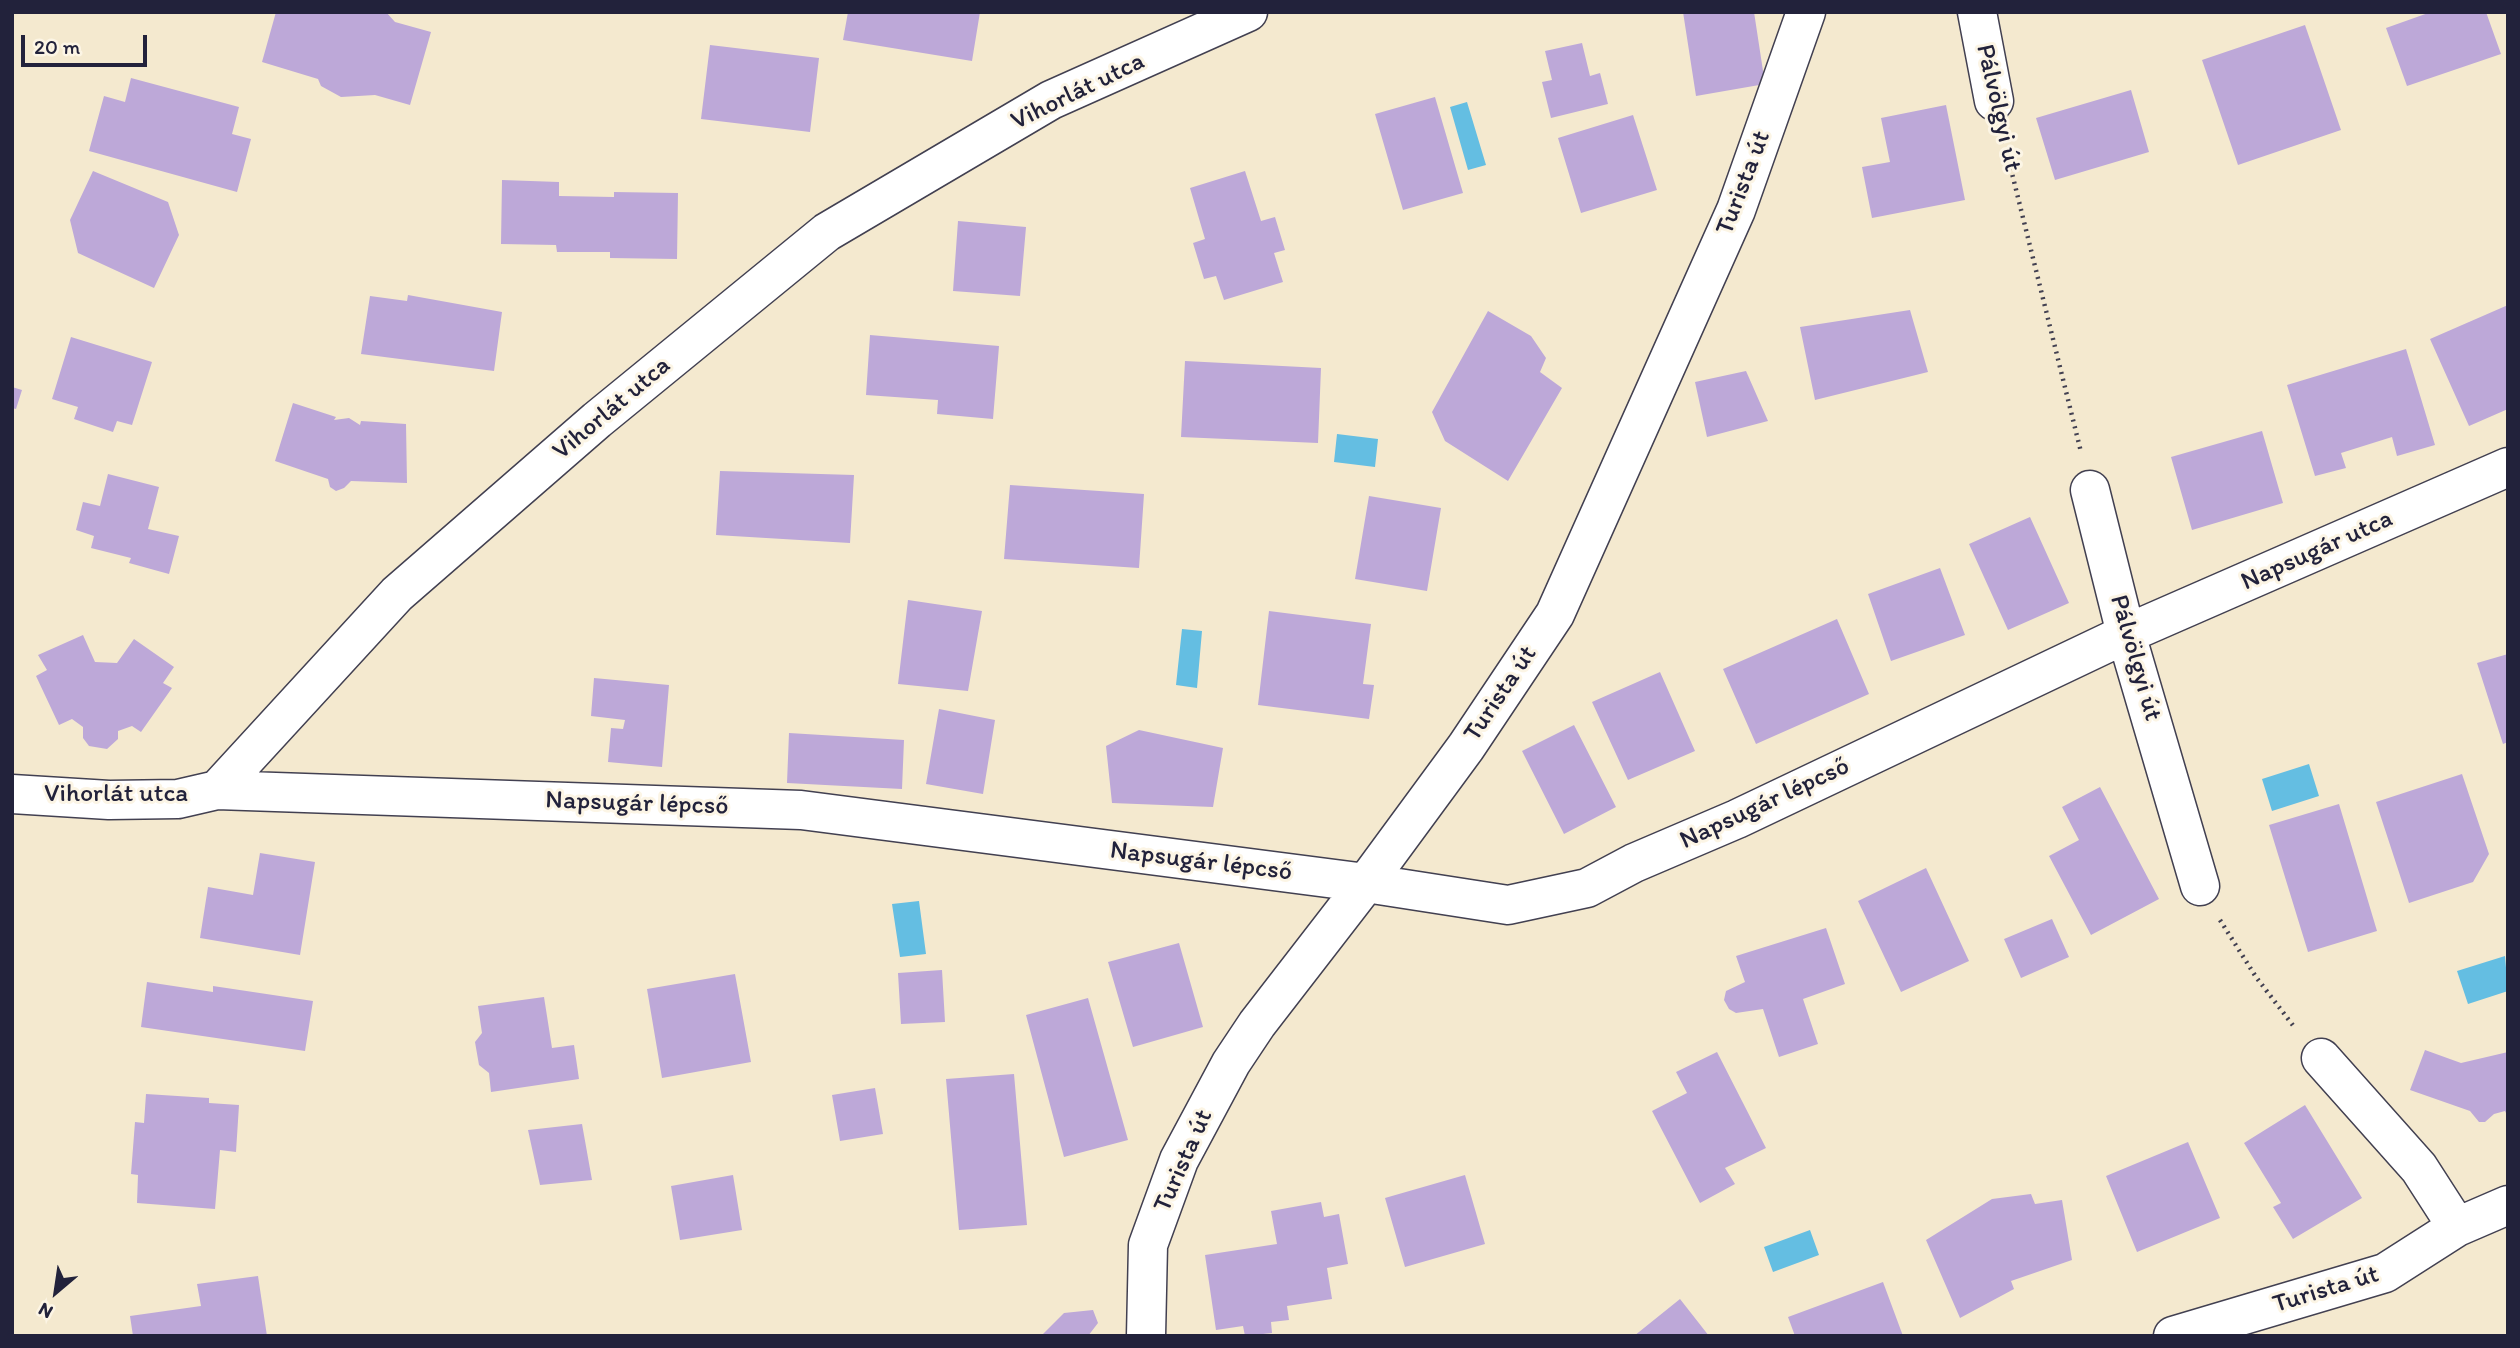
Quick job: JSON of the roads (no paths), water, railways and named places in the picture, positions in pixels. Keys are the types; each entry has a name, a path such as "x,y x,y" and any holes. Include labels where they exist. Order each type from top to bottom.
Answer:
{"street":[{"name":"Vihorlát utca","path":"12,794 108,800 178,799 217,790 397,594 597,420 827,232 1051,100 1248,12"},
{"name":"Turista út","path":"1146,1336 1148,1245 1180,1160 1231,1063 1257,1024 1466,747 1555,614 1736,210 1806,12"},
{"name":"Pálvölgyi út","path":"1977,12 1994,101"},
{"name":"Napsugár utca","path":"2126,634 2508,467"},
{"name":"Pálvölgyi út","path":"2090,490 2126,634 2200,886"},
{"name":"Napsugár lépcső","path":"217,790 801,810 1366,883 1508,905 1587,888 1634,863 1737,819 2126,634"},
{"path":"2321,1058 2419,1168 2457,1227"},
{"name":"Turista út","path":"2174,1336 2385,1273 2457,1227 2508,1205"}],"water":[{"path":"1467,102 1486,165 1468,170 1450,107"},
{"path":"1337,434 1378,439 1375,467 1334,462"},
{"path":"1182,629 1202,631 1197,688 1176,685"},
{"path":"2309,764 2319,796 2272,811 2262,779"},
{"path":"919,901 926,954 900,957 892,904"},
{"path":"2505,956 2508,991 2468,1004 2457,971"},
{"path":"1810,1230 1819,1255 1773,1272 1764,1247"}]}
